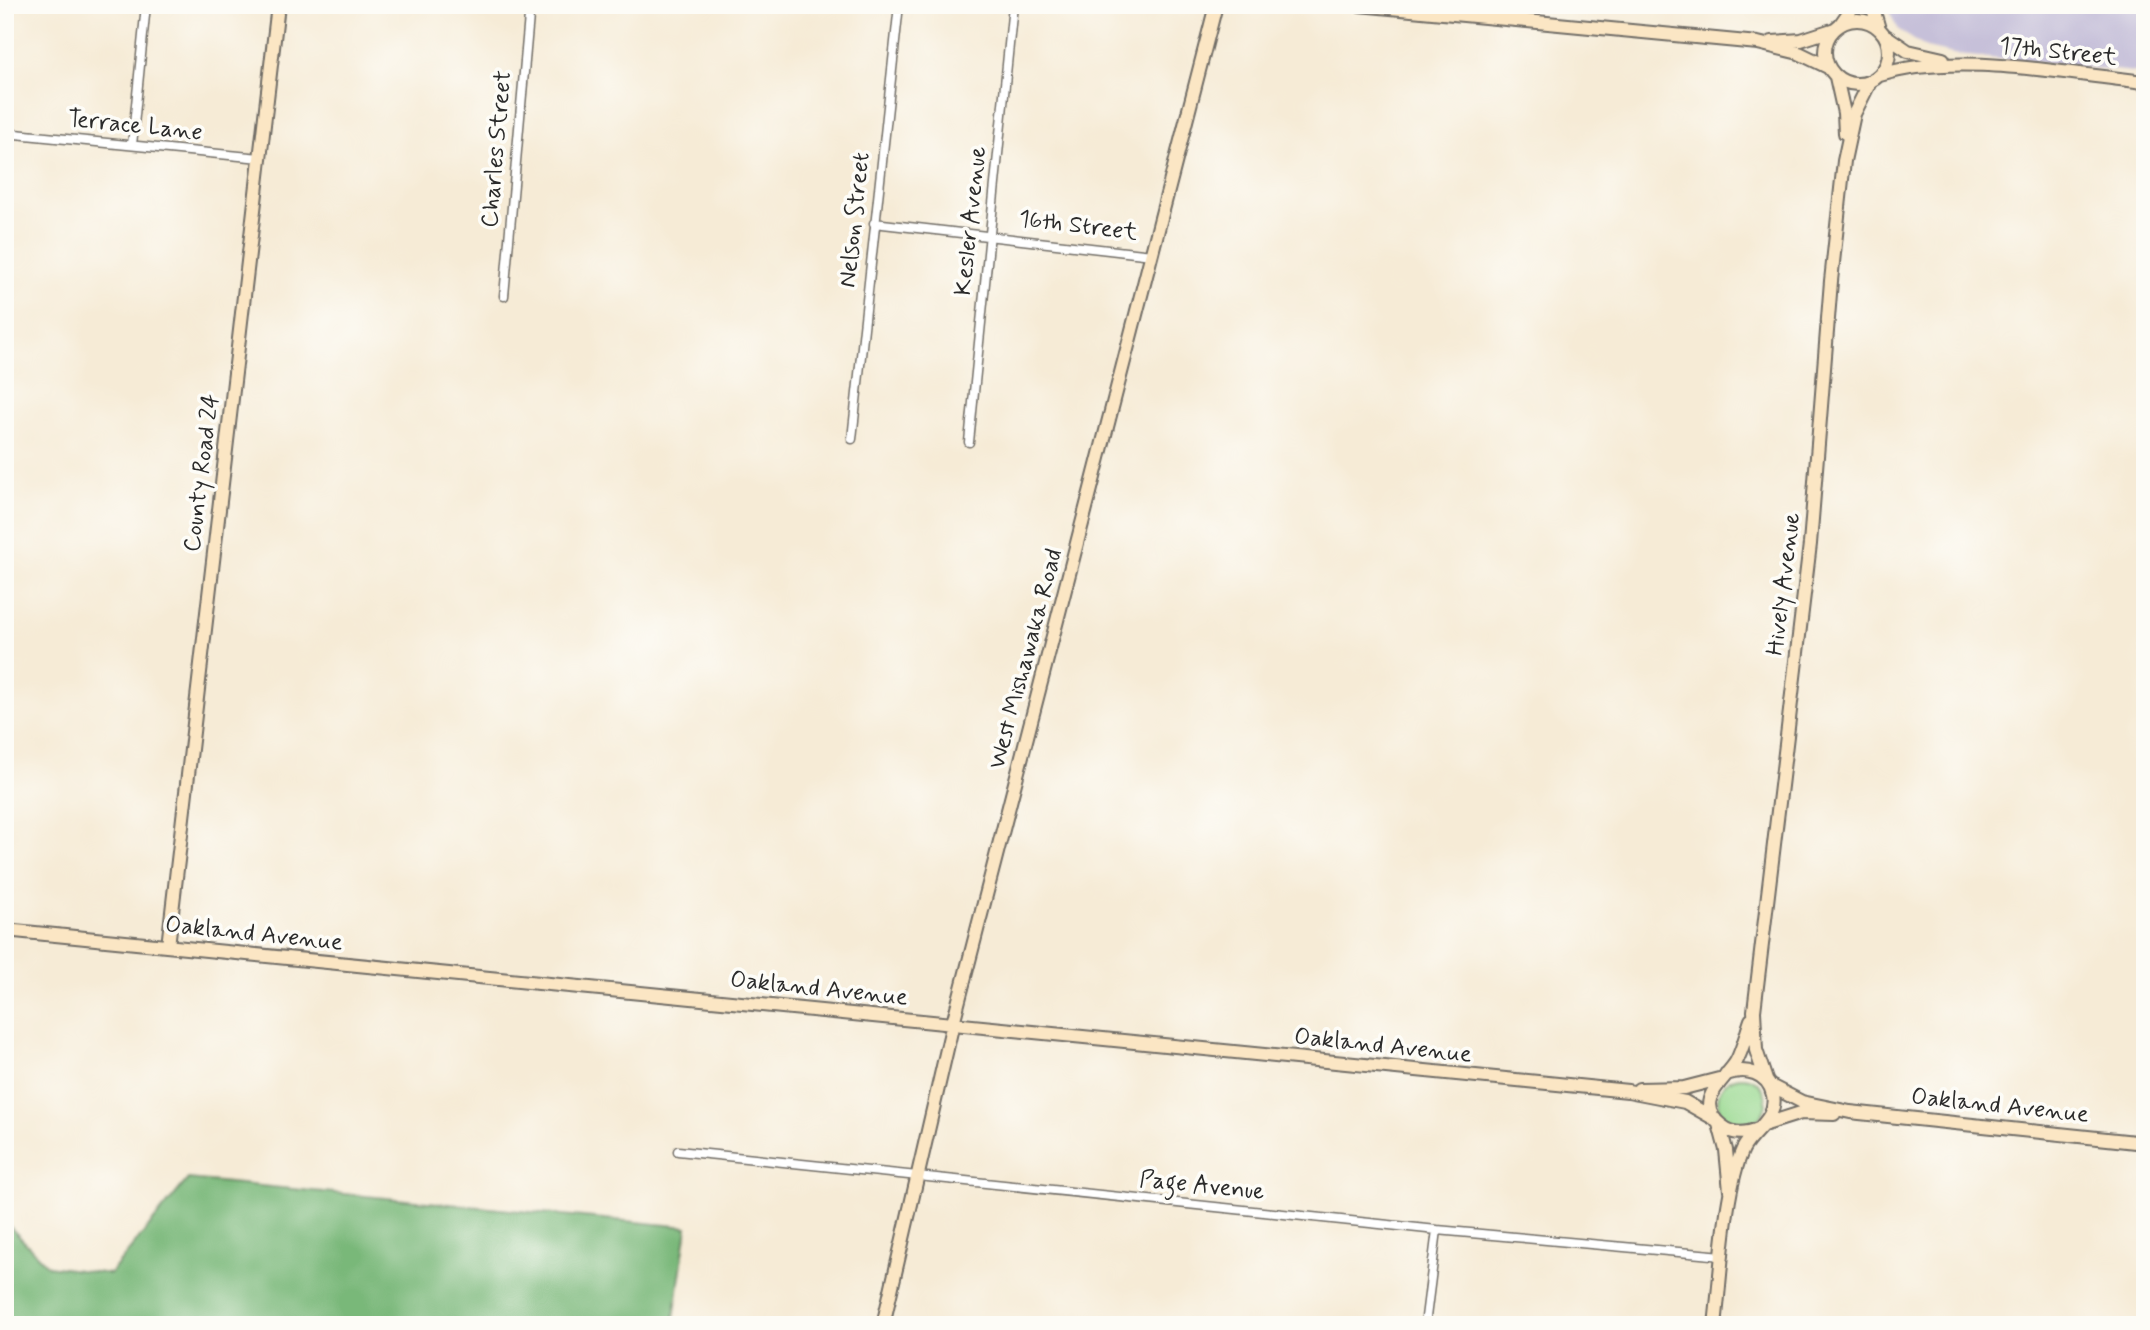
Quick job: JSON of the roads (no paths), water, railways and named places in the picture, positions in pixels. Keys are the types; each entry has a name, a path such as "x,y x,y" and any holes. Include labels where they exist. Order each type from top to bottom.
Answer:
{"street":[{"path":"5,24 7,5"},
{"path":"132,145 145,5"},
{"name":"County Road 24","path":"168,946 278,5"},
{"name":"Charles Street","path":"504,296 530,5"},
{"name":"Nelson Street","path":"852,439 899,5"},
{"name":"Kesler Avenue","path":"969,442 1013,5"},
{"name":"West Mishawaka Road","path":"884,1325 953,1023 1216,5"},
{"path":"1359,5 1758,43 1799,52 1855,85 1875,79 1889,54 1872,5"},
{"path":"1832,72 1826,45 1854,5"},
{"path":"1758,43 1801,40 1857,20 1881,31"},
{"name":"17th Street","path":"1881,31 1908,51 1967,65"},
{"name":"17th Street","path":"1875,79 1920,65 1967,65 2145,82"},
{"name":"Hively Avenue","path":"1731,1194 1743,1150 1773,1106 1756,1050 1754,1011 1812,531 1826,333 1844,161 1844,113 1832,72"},
{"name":"Hively Avenue","path":"1844,161 1854,114 1875,79"},
{"name":"Terrace Lane","path":"5,133 260,158"},
{"name":"16th Street","path":"874,223 1152,255"},
{"name":"Oakland Avenue","path":"5,930 1628,1091 1685,1102 1717,1121"},
{"name":"Hively Avenue","path":"1731,1194 1710,1098 1741,1052 1754,1011"},
{"path":"1723,1076 1747,1070 1767,1083"},
{"name":"Oakland Avenue","path":"1628,1091 1684,1088 1723,1076"},
{"name":"Oakland Avenue","path":"1767,1083 1802,1102 1850,1112 2145,1143"},
{"name":"Oakland Avenue","path":"1761,1127 1801,1113 1850,1112"},
{"path":"1717,1121 1738,1133 1761,1127"},
{"name":"Page Avenue","path":"678,1152 1437,1230 1723,1256"},
{"path":"1715,1325 1731,1194"},
{"path":"1425,1325 1437,1230"}]}
